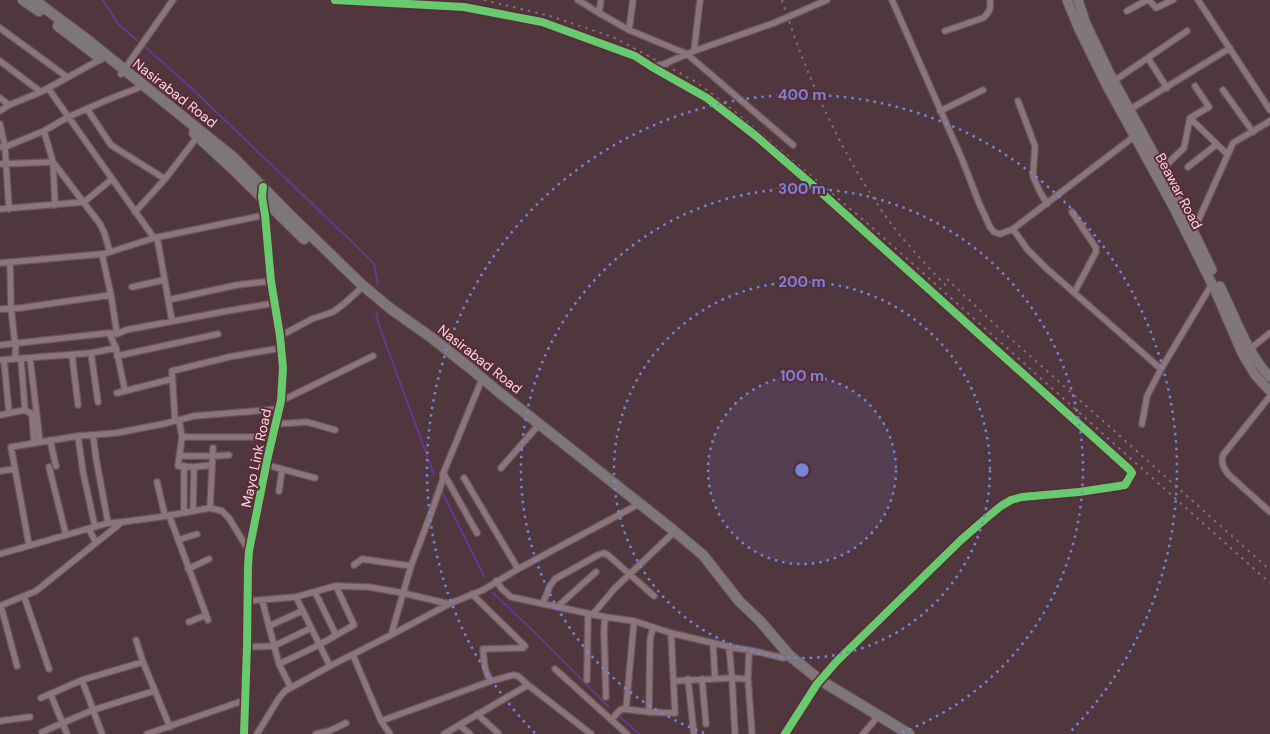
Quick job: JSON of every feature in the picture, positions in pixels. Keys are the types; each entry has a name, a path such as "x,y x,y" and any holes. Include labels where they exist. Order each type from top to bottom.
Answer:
{"highway":[{"name":"Nasirabad Road","path":"23,0 101,59 123,72 138,88 198,136 262,192 361,284 470,368 701,558"},
{"name":"Nasirabad Road","path":"34,0 85,38 123,72 212,139 234,158 285,221 359,290 636,506 673,530 701,558 787,657 819,682 898,734"},
{"name":"Nasirabad Road","path":"819,682 909,734"}],"main road":[{"name":"Beawar Road","path":"1067,0 1096,54 1107,86 1170,202 1191,234"},
{"name":"Beawar Road","path":"1078,0 1082,25"},
{"name":"Beawar Road","path":"1096,54 1114,81 1162,169 1214,285 1262,368 1270,377"},
{"name":"Beawar Road","path":"1225,303 1242,353 1255,374 1270,391"}],"street":[{"path":"165,12 167,0"},
{"path":"123,72 173,0"},
{"path":"335,0 464,7 542,22 636,56 707,98 756,136 832,202 1132,473 1125,485 1079,492 1022,496 1001,506 954,547 837,661 819,682 785,734"},
{"path":"578,0 629,30 687,54 793,145"},
{"path":"599,14 601,0"},
{"path":"629,30 632,0"},
{"path":"694,51 700,0"},
{"path":"652,67 774,23 826,0"},
{"path":"892,0 990,227 994,232 1000,234 1012,228 1047,204 1142,131"},
{"path":"945,31 983,18 990,10 990,0"},
{"path":"1127,11 1148,0 1156,8 1173,0"},
{"path":"1198,0 1270,110"},
{"path":"0,28 67,77"},
{"path":"1114,81 1188,31"},
{"path":"1129,110 1230,48"},
{"path":"1148,58 1167,88"},
{"path":"0,111 9,105 41,92 101,59"},
{"path":"0,61 41,92"},
{"path":"1162,169 1184,148 1190,118 1209,106 1195,86"},
{"path":"48,88 155,238 172,321"},
{"path":"2,147 44,131 68,117 138,88"},
{"path":"940,111 982,90"},
{"path":"1223,90 1252,132"},
{"path":"0,98 9,105"},
{"path":"1018,101 1035,146 1033,176 1047,204"},
{"path":"87,109 111,145 165,179"},
{"path":"1190,118 1227,154"},
{"path":"1191,234 1233,144 1270,121"},
{"path":"0,124 9,209"},
{"path":"44,131 53,162 55,205"},
{"path":"136,212 165,179 198,136"},
{"path":"1188,168 1217,144"},
{"path":"3,164 53,162"},
{"path":"53,162 84,202 104,232 110,252"},
{"path":"0,209 84,202 112,178"},
{"name":"Mayo Link Road","path":"244,734 249,551 280,405 283,368 271,281 262,192"},
{"path":"1072,212 1096,248 1096,252 1074,293"},
{"path":"0,263 102,254 155,238 265,215"},
{"path":"1012,228 1027,249 1161,369"},
{"path":"102,254 117,334"},
{"path":"10,262 11,308 25,410"},
{"path":"132,287 164,280"},
{"path":"168,300 236,285 271,281"},
{"path":"1142,424 1147,396 1161,369 1214,285"},
{"path":"280,336 312,319 333,312 359,290"},
{"path":"0,308 111,295"},
{"path":"0,346 110,333 117,334 126,330 275,303"},
{"path":"110,333 116,348 125,391"},
{"path":"1250,348 1270,333"},
{"path":"117,356 218,334"},
{"path":"9,413 3,388 2,360 91,353 116,348"},
{"path":"212,464 194,467 178,466 182,438 177,420 172,371 229,357 281,348"},
{"path":"91,353 98,402"},
{"path":"72,355 78,404"},
{"path":"29,545 10,447 78,436 116,433 194,416 280,405 373,356"},
{"path":"30,358 37,442"},
{"path":"117,393 172,379"},
{"path":"391,635 410,566 480,384"},
{"path":"1270,396 1222,455 1223,467 1228,474 1270,512"},
{"path":"0,415 25,410 32,414 37,442"},
{"path":"276,424 307,422 335,430"},
{"path":"501,468 536,428"},
{"path":"93,435 108,524"},
{"path":"78,436 96,543"},
{"path":"182,438 273,437"},
{"path":"50,440 52,467 66,535"},
{"path":"210,508 213,448"},
{"path":"180,456 229,455"},
{"path":"267,465 315,478"},
{"path":"184,466 184,512"},
{"path":"193,511 194,467"},
{"path":"0,471 15,469"},
{"path":"279,491 282,470"},
{"path":"443,477 477,534"},
{"path":"464,478 518,569"},
{"path":"157,482 167,516 207,618 189,622"},
{"path":"257,734 279,698 286,691 449,604 483,590 518,569 636,506"},
{"path":"0,554 108,524 210,508 222,510 249,551"},
{"path":"17,666 0,606 36,591 122,522"},
{"path":"178,540 197,534"},
{"path":"587,680 591,614 615,588 671,535"},
{"path":"543,603 555,579 604,553 654,596"},
{"path":"188,569 210,559"},
{"path":"354,565 362,559 410,566"},
{"path":"557,606 596,572"},
{"path":"495,582 511,597 605,617 634,621 671,633 729,647 787,657"},
{"path":"248,601 296,597 336,586 369,587 449,604"},
{"path":"279,664 319,645 354,625 336,586"},
{"path":"315,592 336,635"},
{"path":"472,594 525,646 523,648 483,649 486,671 491,681"},
{"path":"24,596 49,669"},
{"path":"296,597 330,666"},
{"path":"262,600 279,664 291,688"},
{"path":"269,626 302,610"},
{"path":"605,617 606,698"},
{"path":"612,718 623,709 634,621"},
{"path":"648,712 650,640 653,627"},
{"path":"247,647 274,646 311,628"},
{"path":"623,709 675,713 671,633"},
{"path":"136,640 154,691 170,727"},
{"path":"714,643 714,679"},
{"path":"729,647 735,734"},
{"path":"750,650 748,678 752,734"},
{"path":"353,655 381,721 390,734"},
{"path":"41,698 82,680 143,662"},
{"path":"555,669 612,718 627,734"},
{"path":"381,721 491,681 513,675 518,676 591,734"},
{"path":"674,680 748,678"},
{"path":"702,679 706,724"},
{"path":"82,680 102,734"},
{"path":"688,680 694,734"},
{"path":"444,734 528,685"},
{"path":"42,732 93,710 154,691"},
{"path":"51,695 67,734"},
{"path":"147,734 245,700"},
{"path":"477,714 498,733"},
{"path":"0,721 30,717"},
{"path":"863,734 875,720"},
{"path":"316,734 329,733 346,723"},
{"path":"459,725 470,734"}],"waterway":[{"path":"103,0 118,24 137,40"},
{"path":"145,47 185,82 374,264 378,284"},
{"path":"376,312 379,325 434,475"},
{"path":"442,492 484,576"},
{"path":"493,593 609,707"},
{"path":"621,718 639,734"}],"railway":[{"path":"484,0 550,16 613,37 696,82 734,111 867,223 1270,583"},
{"path":"782,0 814,87 856,169 889,221 949,289"},
{"path":"947,279 1001,330 1270,570"}],"cycle path":[{"path":"335,0 464,7 542,22 635,56 707,98 756,136 824,195 1132,473 1125,485 1079,492 1022,497 1011,500 1001,506 961,540 837,661 817,684 785,734"},
{"path":"244,734 249,551 281,401 283,368 271,281 262,197 263,187"}]}
